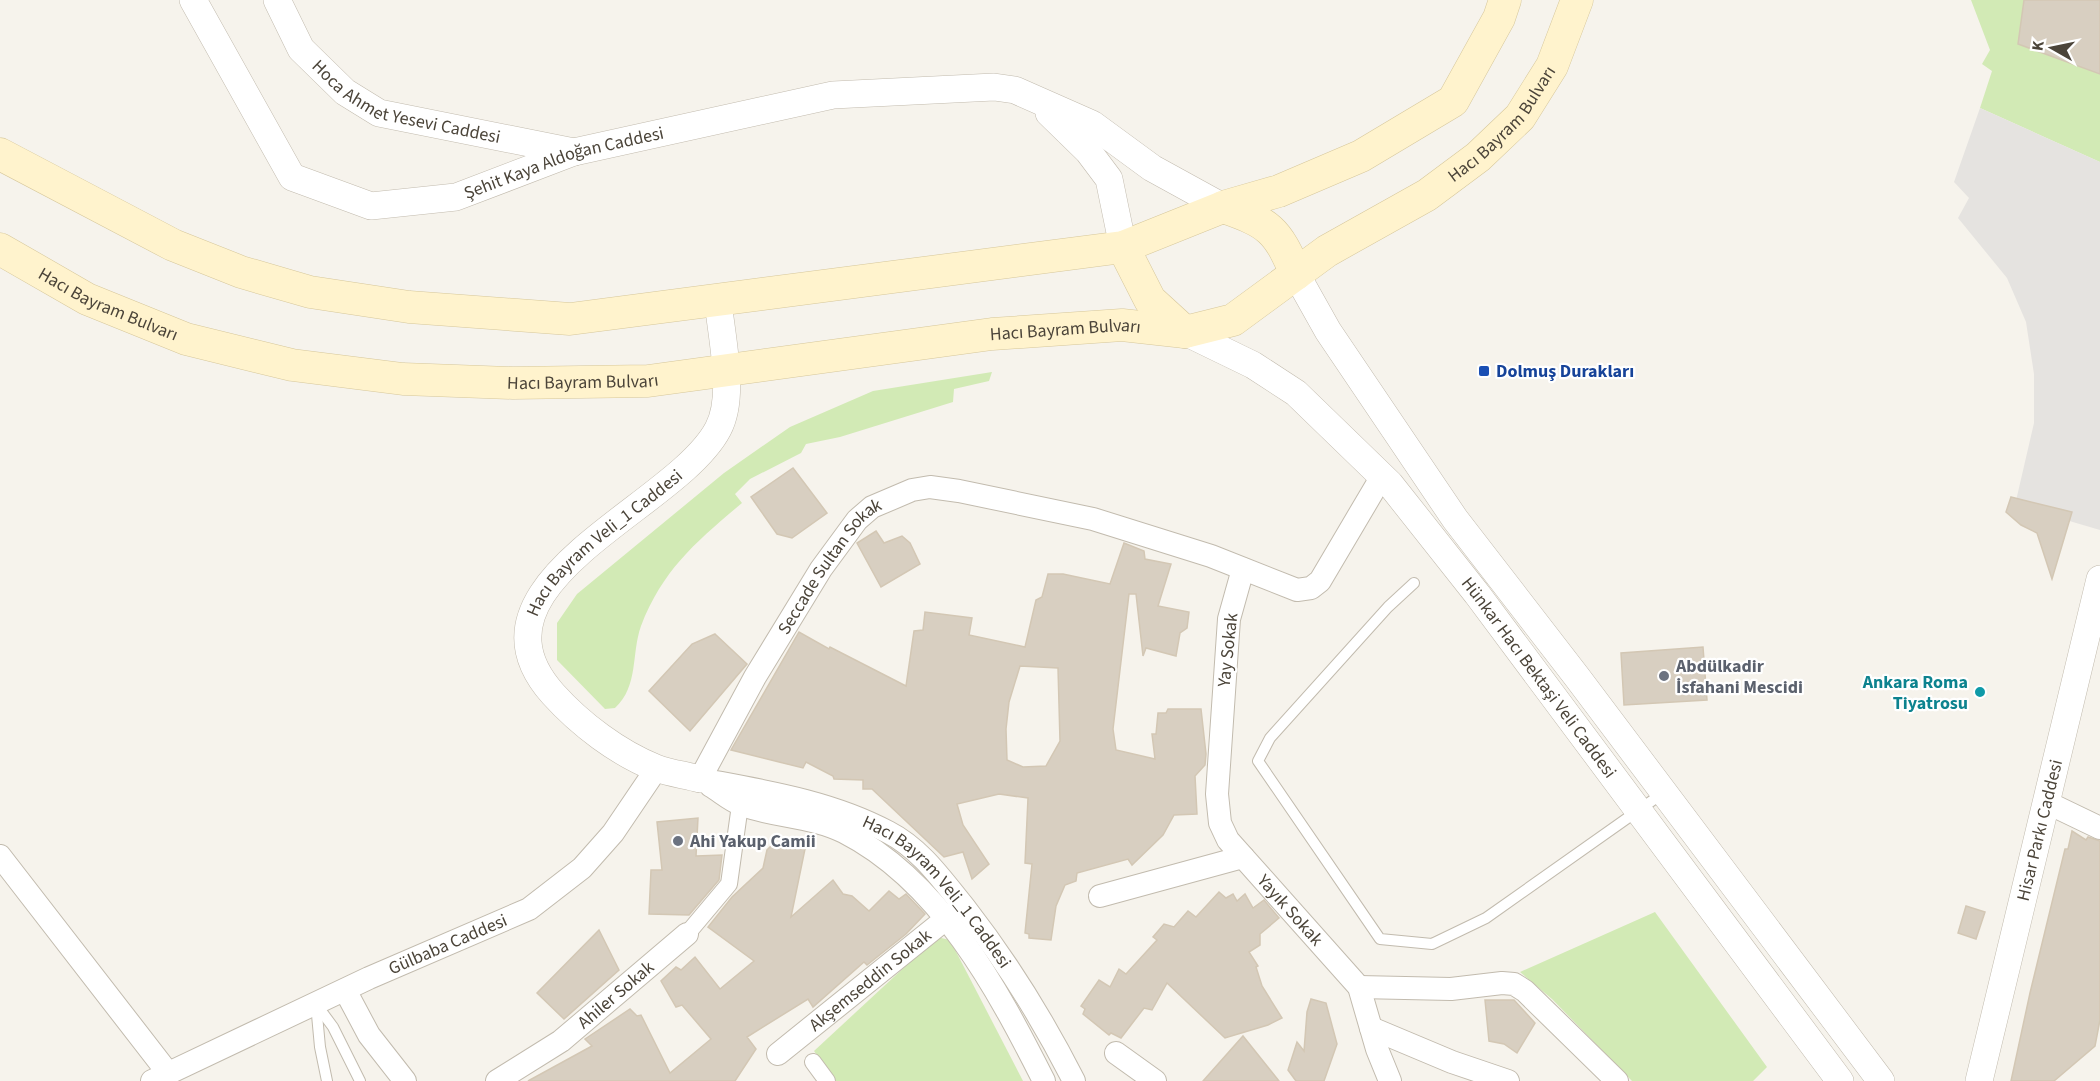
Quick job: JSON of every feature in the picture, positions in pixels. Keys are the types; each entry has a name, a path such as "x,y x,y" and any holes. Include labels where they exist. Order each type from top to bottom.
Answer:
{"main road":[{"path":"0,154 173,245 241,272 310,292 409,307 570,319 1123,247 1223,207 1279,190 1361,156 1453,101 1499,18 1505,0"},
{"name":"Hacı Bayram Bulvarı","path":"0,249 87,299 186,339 292,365 403,379 513,383 648,381 992,334 1122,325 1185,332 1233,320 1327,251 1427,195 1478,157 1520,117 1551,66 1577,0"},
{"path":"1223,207 1266,224 1284,246 1296,274"},
{"name":"Hacı Bayram Bulvarı","path":"1123,247 1150,300 1185,332"}],"street":[{"name":"Şehit Kaya Aldoğan Caddesi","path":"194,0 292,177 371,206 456,197 574,152 833,95 994,87 1015,90 1092,124 1152,168 1223,207"},
{"name":"Hoca Ahmet Yesevi Caddesi","path":"277,0 301,49 345,92 379,113 574,152"},
{"path":"1038,101 1088,151 1108,179 1123,247"},
{"name":"Hünkar Hacı Bektaşi Veli Caddesi","path":"1296,274 1328,331 1455,519 1881,1081"},
{"name":"Hacı Bayram Veli_1 Caddesi","path":"718,300 727,404 719,429 709,443 680,471 563,570 540,593 532,613 526,639 530,659 543,683 561,703 609,742 657,768 817,804 889,832 945,880 954,912 1044,1081"},
{"name":"Hünkar Hacı Bektaşi Veli Caddesi","path":"1185,332 1252,365 1296,393 1382,476 1477,594 1840,1081"},
{"path":"1243,569 1297,590 1311,588 1320,581 1330,567 1382,476"},
{"name":"Seccade Sultan Sokak","path":"700,779 755,677 821,569 856,520 872,507 902,493 930,487 1044,508 1164,540 1243,569"},
{"name":"Yay Sokak","path":"1223,831 1217,794 1229,618 1243,569"},
{"name":"Hisar Parkı Caddesi","path":"1979,1081 2100,582"},
{"name":"Gülbaba Caddesi","path":"160,1077 192,1071 345,990 529,909 582,868 613,833 657,768"},
{"name":"Hacı Bayram Veli_1 Caddesi","path":"700,779 740,805 818,822 842,832 890,862 954,912 984,931 1048,1030 1074,1081"},
{"path":"2048,803 2100,828"},
{"name":"Ahiler Sokak","path":"497,1081 561,1041 687,934 729,884 740,805"},
{"name":"Yayık Sokak","path":"1223,831 1243,857 1359,987"},
{"path":"0,856 160,1077"},
{"path":"1100,896 1243,857"},
{"name":"Akşemseddin Sokak","path":"778,1054 954,912"},
{"path":"1390,1081 1359,987 1450,989 1502,983 1514,984 1525,991 1617,1081"},
{"path":"345,990 376,1047 405,1081"},
{"path":"1371,1028 1452,1062 1508,1081"},
{"path":"1116,1053 1155,1081"},
{"path":"813,1062 827,1081"}],"lane":[{"path":"1414,583 1388,607 1270,738 1258,761 1380,939 1432,944 1486,918 1663,793"},
{"path":"316,1004 320,1047 327,1081"},
{"path":"316,1004 333,1027 360,1081"}],"green space":[{"path":"1971,0 2100,0 2100,162 1980,108 1992,71 1982,64 1990,50"},
{"path":"992,372 989,381 954,389 953,402 840,437 806,444 801,453 750,479 735,494 742,503 683,557 660,588 641,626 628,690 615,708 605,709 557,660 557,623 577,594 724,473 790,427 873,391"},
{"path":"1655,912 1767,1067 1753,1081 1632,1081 1552,999 1520,972"},
{"path":"937,937 950,940 1023,1081 836,1081 814,1051"}],"shaded area":[{"path":"1980,108 2100,162 2100,530 2015,505 2034,423 2034,374 2026,322 2007,278 1958,218 1969,198 1954,182"}],"building":[{"path":"2024,0 2100,0 2100,74 2018,44"},
{"path":"793,468 827,513 792,538 777,534 751,497"},
{"path":"2011,497 2072,512 2052,579 2037,533 2021,525 2006,512"},
{"path":"876,531 884,543 902,536 910,543 920,564 881,587 857,543"},
{"path":"1124,543 1144,551 1145,559 1171,564 1158,606 1189,612 1187,628 1180,633 1176,656 1146,648 1143,656 1136,594 1129,594 1113,729 1116,750 1155,759 1152,734 1156,734 1158,713 1166,713 1168,709 1201,709 1206,754 1205,765 1195,776 1197,814 1174,815 1163,835 1132,865 1128,859 1077,873 1076,881 1065,885 1056,906 1051,940 1029,938 1029,934 1025,933 1032,864 1025,863 1028,798 999,794 957,804 963,825 989,864 972,879 963,852 944,857 872,789 863,789 863,780 834,779 833,776 806,762 803,768 731,750 799,632 906,686 914,631 923,630 925,612 972,618 969,635 1025,647 1036,600 1042,597 1048,574 1063,574 1110,584","holes":["1020,666 1058,668 1060,741 1046,766 1023,767 1007,760 1006,729 1009,702"]},
{"path":"715,634 747,664 690,731 649,691 692,644"},
{"name":"Abdülkadir İsfahani Mescidi","path":"1703,647 1707,700 1624,705 1621,653"},
{"path":"698,818 696,856 722,855 719,880 689,915 649,914 651,870 662,870 657,822"},
{"path":"2072,831 2086,840 2088,837 2100,841 2100,1020 2095,1046 2054,1081 2011,1081 2065,849 2068,849"},
{"path":"771,846 805,849 791,917 833,880 843,894 852,896 869,911 889,891 899,899 906,894 925,914 906,934 867,965 864,962 813,1007 808,999 747,1037 756,1049 735,1081 528,1081 592,1046 585,1039 630,1009 637,1016 641,1015 670,1073 711,1039 682,1005 676,1007 661,981 676,967 681,970 695,957 720,989 754,961 708,927 732,897 763,868 767,850"},
{"path":"1219,892 1226,898 1233,894 1237,901 1245,894 1253,908 1264,900 1279,918 1260,934 1260,945 1249,952 1258,966 1256,967 1262,986 1282,1018 1268,1025 1225,1038 1167,983 1152,1010 1144,1008 1121,1038 1111,1033 1109,1035 1083,1014 1085,1009 1081,1006 1099,980 1110,987 1119,969 1126,974 1157,940 1153,937 1164,924 1174,927 1188,911 1196,917"},
{"path":"1966,906 1985,912 1976,939 1958,933"},
{"path":"599,930 619,970 564,1019 537,993"},
{"path":"1311,999 1326,1003 1337,1044 1324,1081 1296,1081 1288,1070 1297,1042 1304,1051 1307,1012"},
{"path":"1485,1000 1514,1000 1535,1023 1517,1053 1504,1044 1489,1041"},
{"path":"1243,1036 1279,1081 1203,1081"}],"place":[{"name":"Dolmuş Durakları","path":"1484,371"},
{"name":"Abdülkadir İsfahani Mescidi","path":"1664,676"},
{"name":"Ankara Roma Tiyatrosu","path":"1980,692"},
{"name":"Ahi Yakup Camii","path":"678,841"}]}
